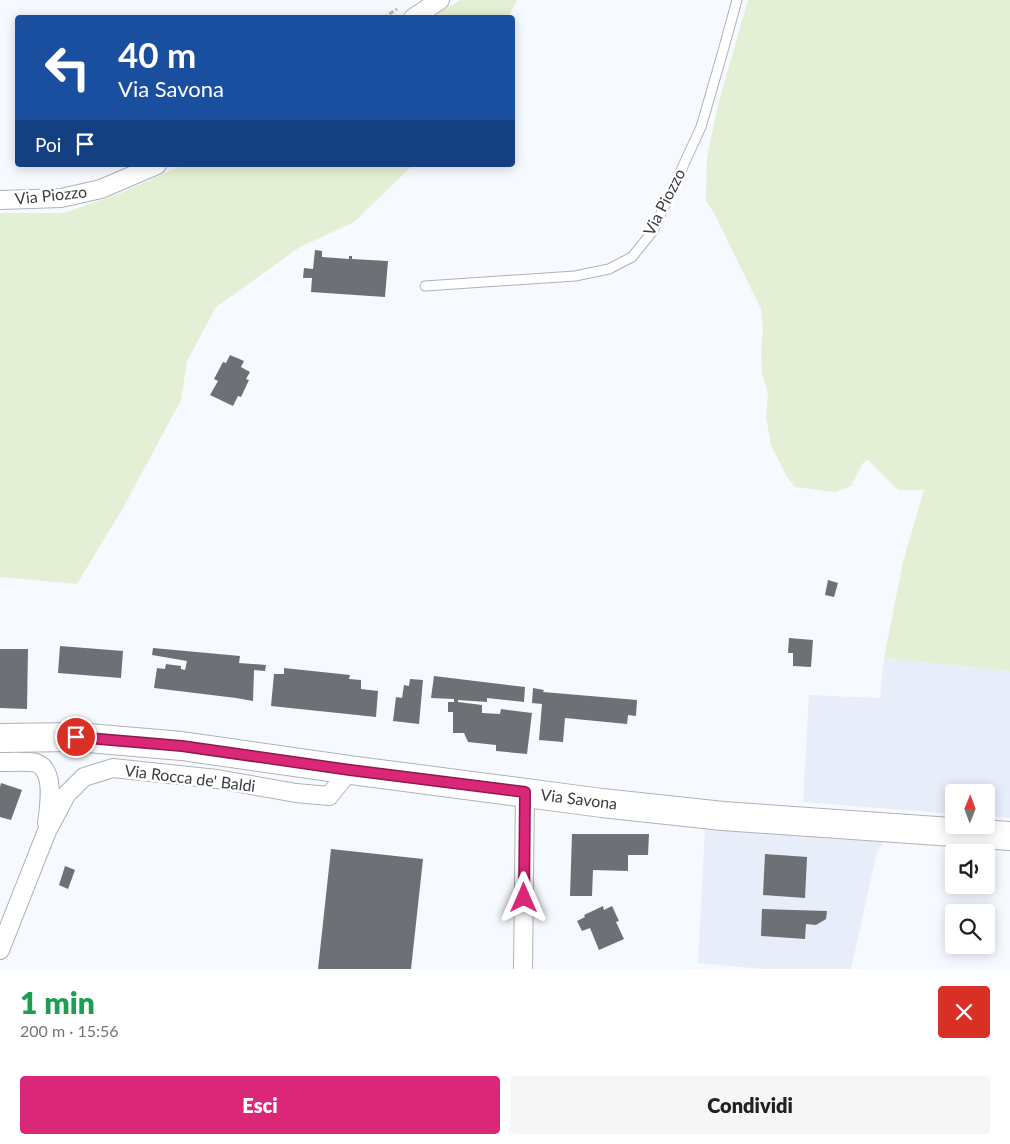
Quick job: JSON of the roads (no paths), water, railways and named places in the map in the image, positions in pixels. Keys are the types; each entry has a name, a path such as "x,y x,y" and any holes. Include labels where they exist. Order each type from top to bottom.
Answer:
{"main road":[{"name":"Via Savona","path":"0,738 76,737 182,746 350,770 723,816 1010,836"}],"street":[{"path":"418,15 440,0"},
{"name":"Via Piozzo","path":"0,200 61,198 101,189 152,167"},
{"name":"Via Rocca de' Baldi","path":"0,762 37,764 47,772 51,793 46,831"},
{"name":"Via Rocca de' Baldi","path":"0,950 46,831 66,795 84,777 113,768 217,779 296,793 328,796 350,770"},
{"path":"523,969 525,792"}],"lane":[{"name":"Via Piozzo","path":"425,286 575,276 609,269 632,257 653,231 701,126 724,51 736,0"}]}
